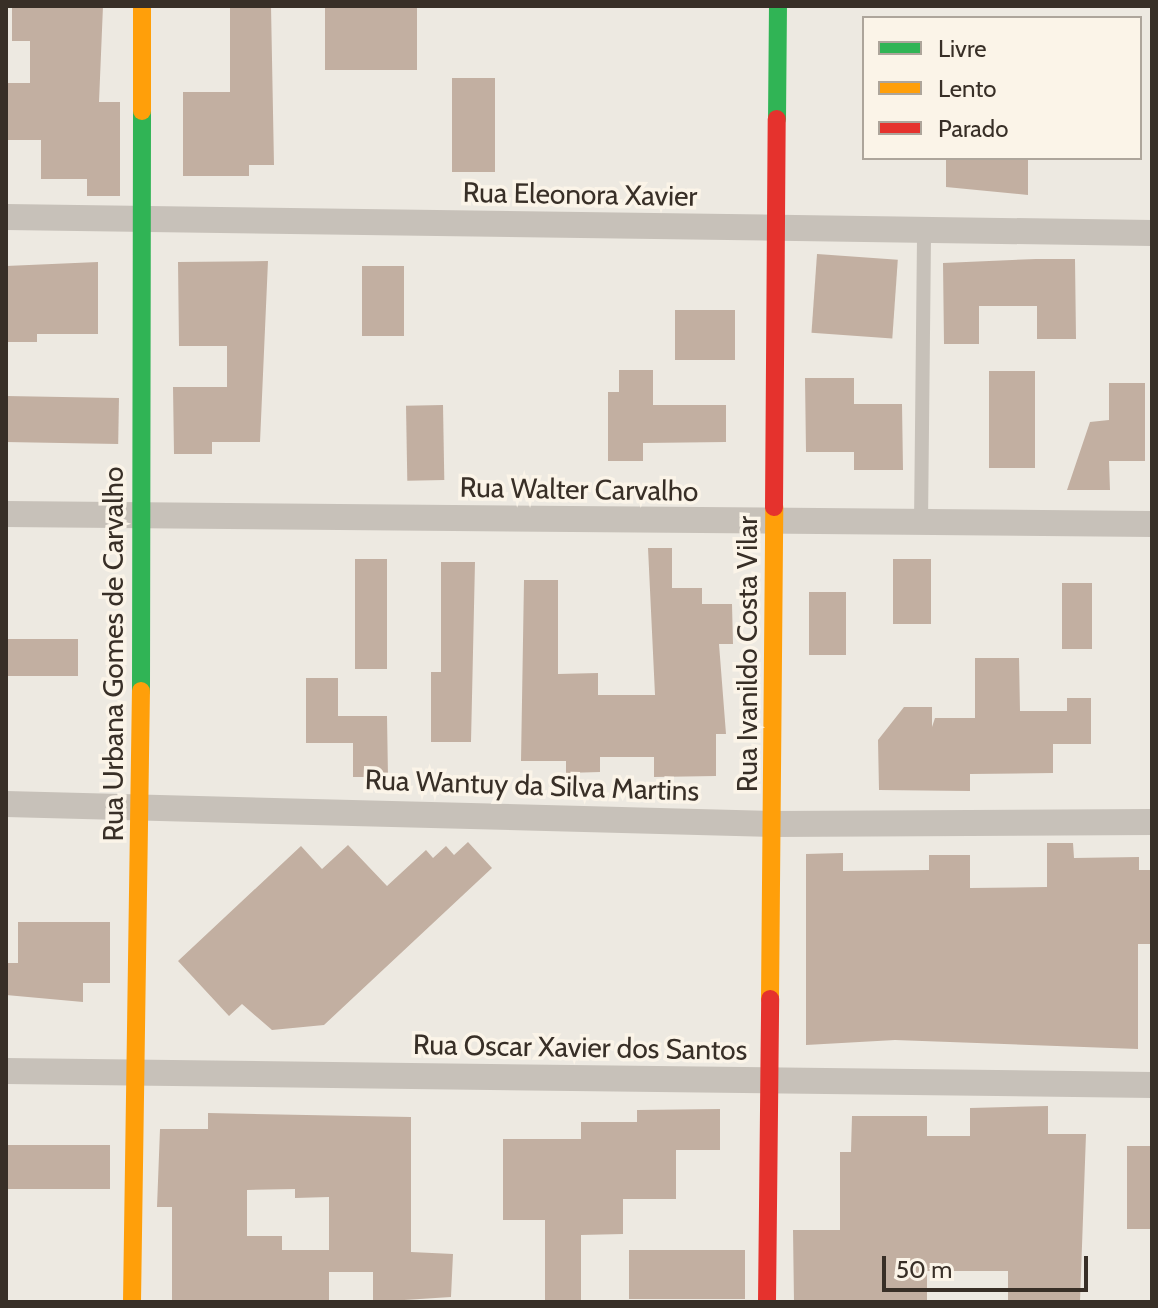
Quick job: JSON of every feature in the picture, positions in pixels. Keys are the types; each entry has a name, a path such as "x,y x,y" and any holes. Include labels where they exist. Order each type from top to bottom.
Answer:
{"street":[{"name":"Rua Urbana Gomes de Carvalho","path":"132,1302 140,1071 142,6"},
{"name":"Rua Ivanildo Costa Vilar","path":"767,1302 780,230 778,6"},
{"name":"Rua Eleonora Xavier","path":"6,217 1152,233"},
{"name":"Rua Walter Carvalho","path":"6,514 775,524 1152,524"},
{"name":"Rua Wantuy da Silva Martins","path":"6,804 774,824 1152,822"},
{"name":"Rua Oscar Xavier dos Santos","path":"6,1071 1152,1085"}],"lane":[{"path":"921,524 924,231"}],"building":[{"path":"12,6 103,6 99,102 120,102 120,196 87,196 87,179 41,179 41,140 6,140 6,83 30,83 30,41 12,41"},
{"path":"230,6 271,6 274,165 249,165 249,176 183,176 183,92 230,92"},
{"path":"325,6 417,6 417,70 325,70"},
{"path":"452,78 495,78 495,172 452,172"},
{"path":"946,160 1028,160 1028,195 946,187"},
{"path":"817,254 898,260 892,338 811,333"},
{"path":"1075,259 1076,339 1037,339 1037,306 979,306 979,344 944,344 943,263"},
{"path":"268,261 260,442 212,442 212,454 174,454 173,387 227,387 227,346 179,346 178,262"},
{"path":"98,262 98,334 37,334 37,342 6,342 6,266"},
{"path":"362,266 404,266 404,336 362,336"},
{"path":"675,310 735,310 735,360 675,360"},
{"path":"619,370 653,370 653,405 726,405 726,442 643,443 643,461 608,461 608,392 619,392"},
{"path":"989,371 1035,371 1035,468 989,468"},
{"path":"805,378 854,378 854,404 902,404 903,470 854,470 854,452 806,452"},
{"path":"1109,383 1145,383 1145,461 1109,461 1110,490 1067,490 1090,422 1109,420"},
{"path":"6,396 119,398 118,444 6,442"},
{"path":"443,405 444,480 407,481 406,406"},
{"path":"648,548 672,548 672,588 702,588 702,604 732,604 733,644 719,644 726,734 716,734 716,776 654,777 654,757 600,757 600,772 566,773 566,761 521,761 524,580 558,580 558,674 598,673 598,695 655,695"},
{"path":"355,559 387,559 387,669 355,669"},
{"path":"893,559 931,559 931,624 893,624"},
{"path":"441,562 475,562 471,742 431,742 431,672 441,672"},
{"path":"1062,583 1092,583 1092,649 1062,649"},
{"path":"809,592 846,592 846,655 809,655"},
{"path":"6,639 78,639 78,676 6,676"},
{"path":"975,658 1019,658 1020,711 1067,711 1067,698 1091,698 1091,744 1053,744 1053,773 970,774 970,791 879,790 878,740 904,707 932,707 932,727 935,718 975,718"},
{"path":"306,678 338,678 338,716 387,716 388,777 353,777 353,743 306,743"},
{"path":"468,842 492,868 324,1025 272,1030 242,1004 229,1016 178,961 301,846 322,869 348,845 387,886 426,850 433,858 446,846 454,855"},
{"path":"1047,843 1073,843 1074,858 1139,857 1139,870 1152,870 1152,944 1138,944 1138,1049 895,1040 806,1045 806,854 843,853 843,871 929,870 929,855 970,855 970,888 1047,887"},
{"path":"18,922 110,922 110,983 83,983 83,1002 6,995 6,963 18,963"},
{"path":"1048,1106 1048,1134 1086,1134 1080,1302 1008,1302 1008,1271 927,1271 927,1302 794,1302 793,1230 840,1230 840,1152 851,1152 852,1116 927,1116 927,1136 970,1136 970,1108"},
{"path":"720,1109 720,1150 676,1150 676,1199 623,1199 623,1234 581,1235 581,1302 545,1302 545,1220 503,1220 503,1139 581,1139 581,1122 637,1122 637,1110"},
{"path":"208,1113 411,1117 411,1252 453,1254 451,1297 373,1302 373,1272 329,1272 329,1302 172,1302 172,1207 157,1207 160,1129 208,1129","holes":["295,1189 295,1198 329,1197 329,1250 282,1250 282,1236 247,1236 247,1190"]},
{"path":"6,1145 110,1145 110,1189 6,1189"},
{"path":"1127,1146 1152,1146 1152,1229 1127,1229"},
{"path":"629,1250 745,1250 745,1299 629,1299"}],"traffic: fast":[{"path":"777,119 778,6"},
{"path":"141,691 142,111"}],"traffic: slow":[{"path":"142,6 142,111"},
{"path":"770,999 774,507"},
{"path":"132,1302 141,691"}],"traffic: jam":[{"path":"774,507 777,119"},
{"path":"767,1302 770,999"}]}
